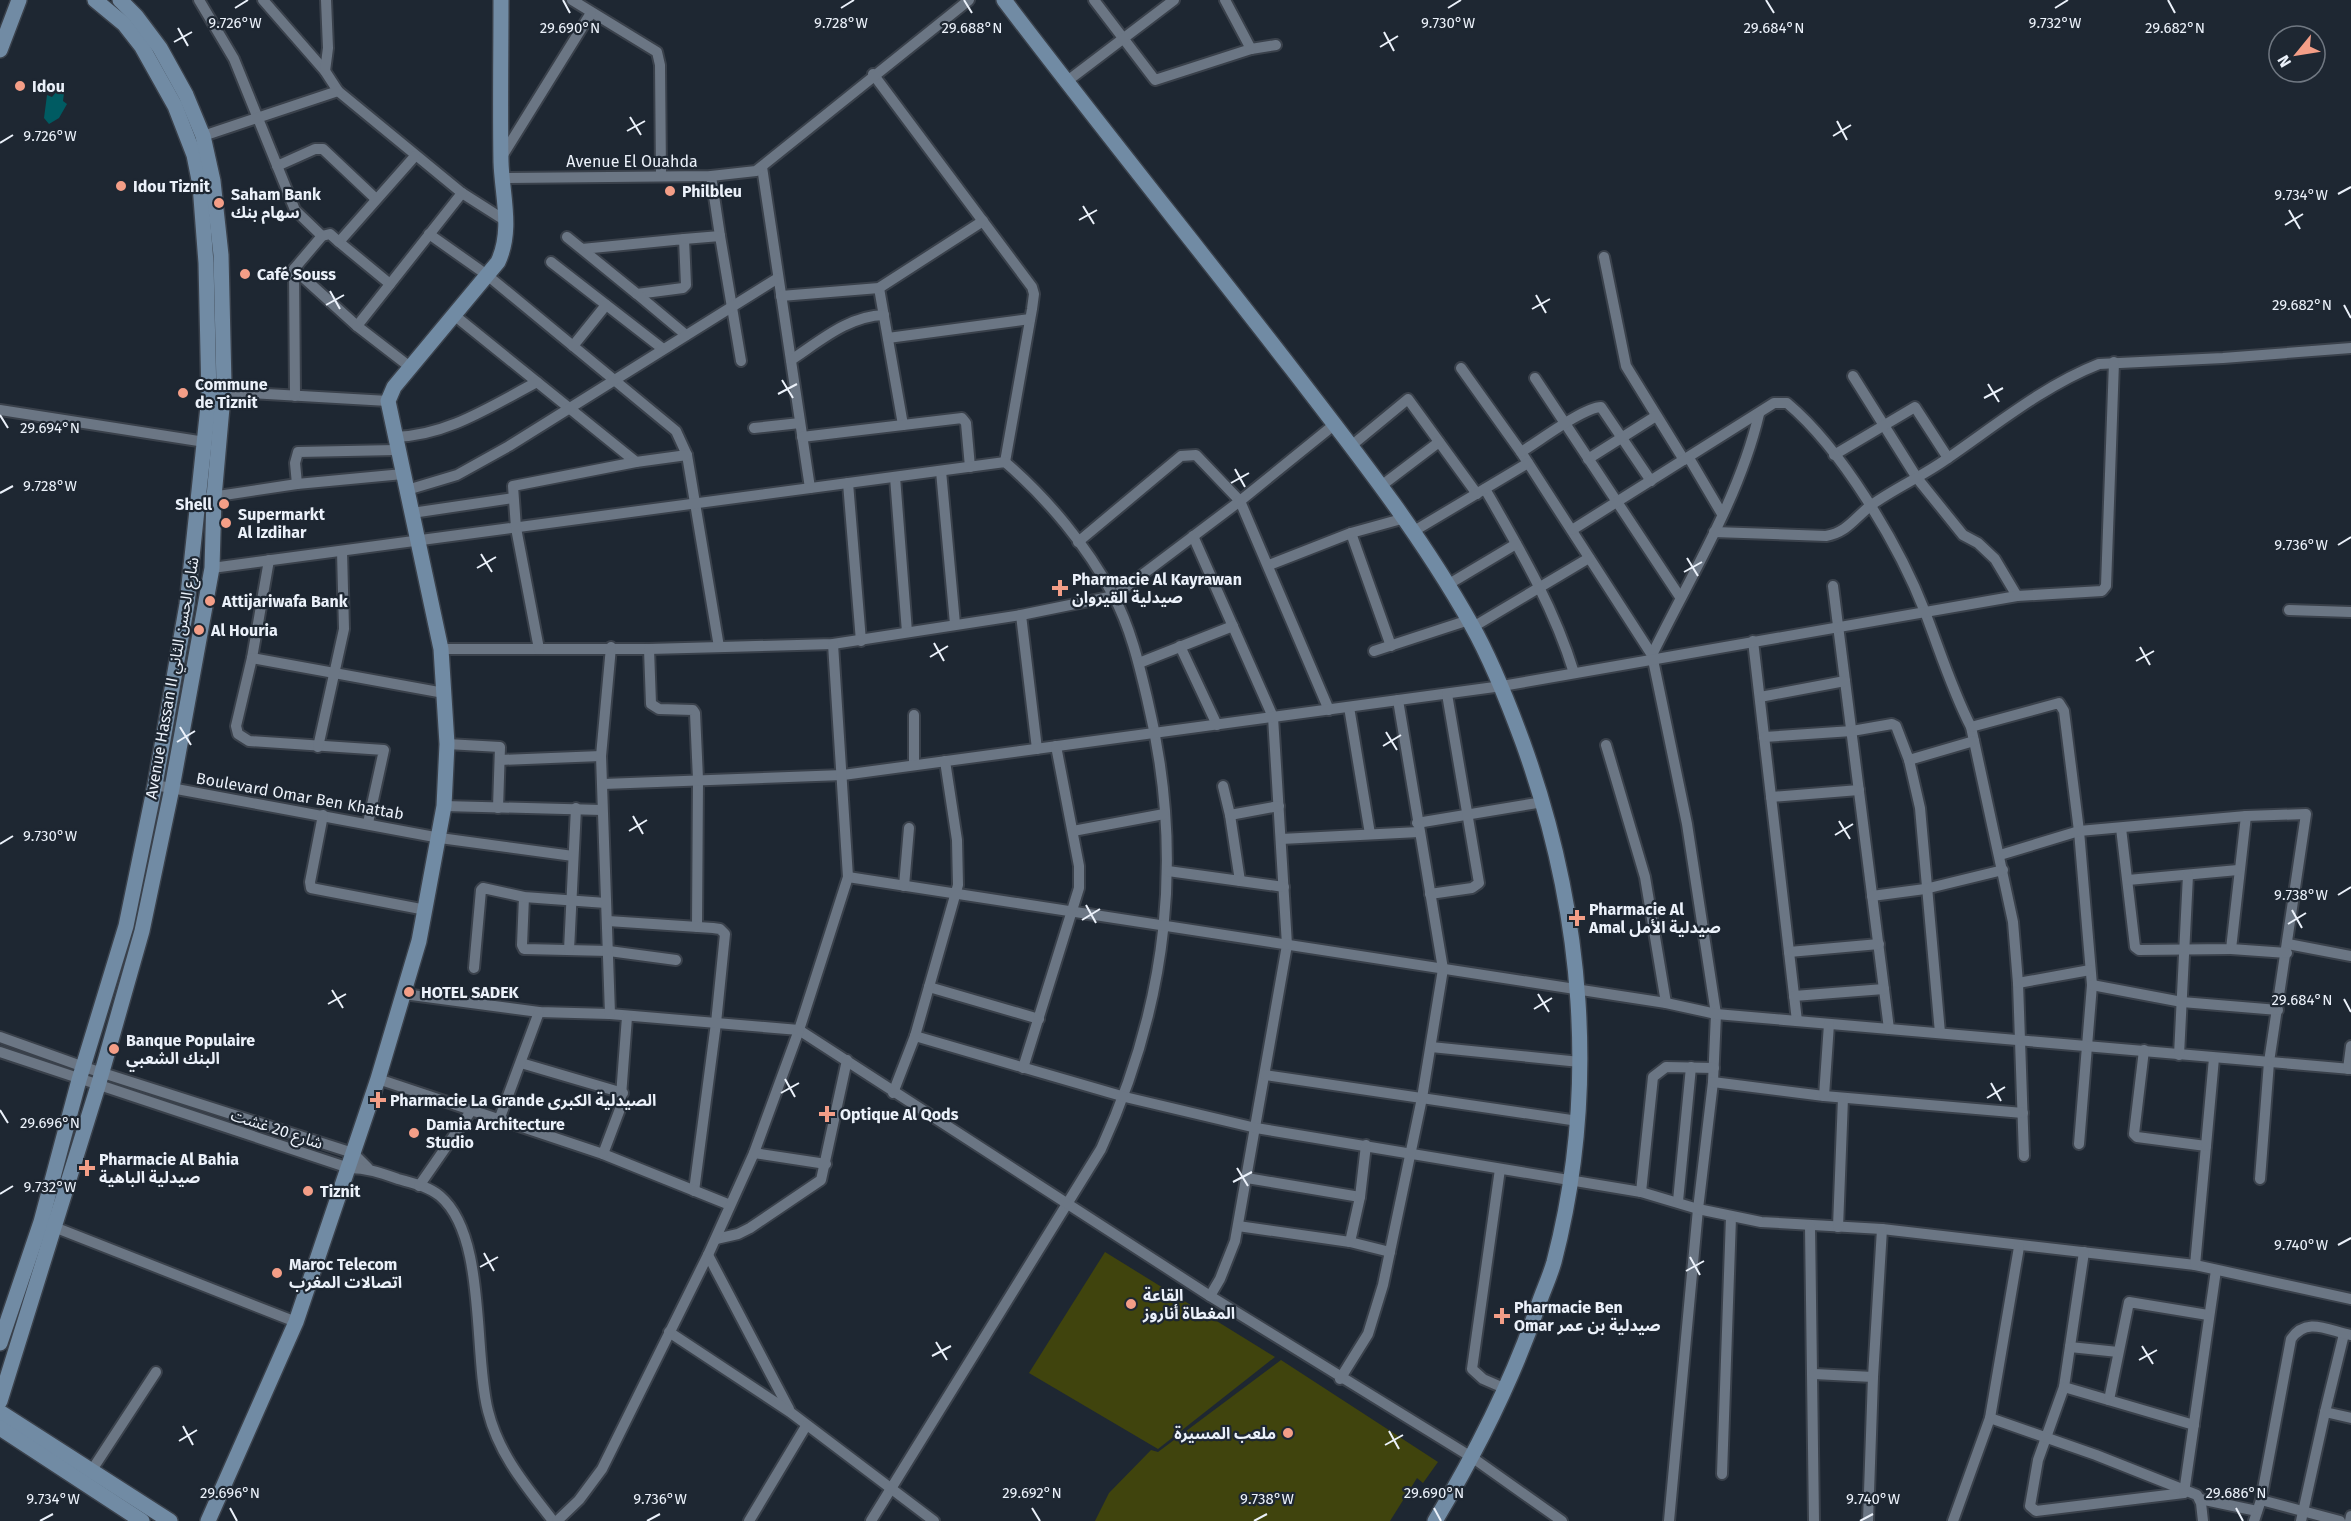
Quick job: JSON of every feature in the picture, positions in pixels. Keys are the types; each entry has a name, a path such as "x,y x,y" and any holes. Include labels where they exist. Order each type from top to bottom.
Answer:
{"street":[{"path":"0,50 19,0"},
{"name":"Avenue Hassan II شارع الحسن الثاني","path":"0,1342 25,1269 48,1225 99,1079 142,931 172,788 212,568 220,391 221,255 213,181 203,136 160,48 120,4 95,0"},
{"path":"199,0 234,59 295,210 322,236"},
{"path":"263,0 325,70 338,91 462,193 506,221"},
{"path":"325,70 328,48 326,0"},
{"path":"208,1521 296,1322 378,1079 404,994 426,910 440,838 447,744 441,649 419,540 395,443 388,401 394,387 487,275 503,251 506,221 501,158 501,0"},
{"path":"572,0 657,52 660,65 661,175"},
{"path":"810,488 762,167 873,74 969,0"},
{"path":"1004,0 1352,446 1405,518 1449,584 1502,686 1554,840 1572,929 1579,990 1578,1120 1571,1180 1553,1267 1506,1389 1473,1458 1435,1521"},
{"path":"1094,0 1155,80 1251,49 1276,45"},
{"path":"1066,82 1174,0"},
{"path":"1225,0 1251,49"},
{"name":"Avenue Hassan II شارع الحسن الثاني","path":"0,1401 39,1276 81,1073 126,926 155,785 187,604 205,442 220,391 200,185 194,156 175,106 132,33 120,4"},
{"path":"501,158 591,13"},
{"path":"873,74 1032,287 1034,294 1005,462"},
{"path":"203,136 338,91"},
{"path":"278,166 315,149 323,149 376,199"},
{"path":"339,242 415,156"},
{"name":"Avenue El Ouahda","path":"502,178 711,176 746,173 762,167"},
{"path":"711,176 741,361"},
{"path":"357,326 462,193"},
{"path":"781,296 879,288 983,221"},
{"path":"295,396 294,269 322,236 330,234 390,284"},
{"path":"429,234 487,275 676,431 687,455 719,647"},
{"path":"582,249 720,236"},
{"path":"567,237 686,335"},
{"path":"637,294 685,286 684,239"},
{"path":"1604,257 1626,366 1656,416 1722,513"},
{"path":"552,262 663,349"},
{"path":"294,269 357,326 410,367"},
{"path":"406,490 430,485 471,468 570,410 778,278"},
{"path":"879,288 903,424"},
{"path":"573,346 606,305"},
{"path":"454,315 636,462"},
{"path":"791,360 850,321 867,315 884,315"},
{"path":"888,338 1030,319"},
{"path":"1714,532 1826,536 1846,529 1870,507 2065,381 2099,364 2223,358 2351,348"},
{"path":"603,784 843,775 1502,686 1653,657 2017,596 2102,591 2106,586 2114,362"},
{"path":"1461,368 1521,452 1653,657 1687,824 1716,1014 1713,1082 1698,1209 1668,1521"},
{"path":"1853,376 1917,478 1963,535 1978,543 1995,559 2017,596"},
{"path":"1535,378 1680,597"},
{"path":"297,484 295,463 298,452 395,443 450,427 537,382"},
{"path":"220,391 388,401"},
{"path":"1352,446 1408,399 1439,442 1481,491 1516,544 1540,587 1558,627 1574,673"},
{"path":"1572,530 1774,403 1787,403 1808,423 1834,454 1894,544 1925,613 1957,699 1971,727 2001,855 2013,922 2021,1041 2024,1156"},
{"path":"1521,452 1595,407 1601,407 1623,436 1651,481"},
{"path":"1834,454 1912,408 1917,408 1948,458"},
{"path":"0,410 205,442"},
{"path":"1653,657 1750,452 1759,414"},
{"path":"1588,459 1656,416"},
{"path":"802,437 962,417 966,423 970,467"},
{"path":"754,428 800,423"},
{"path":"441,649 611,647 648,649 833,644 1022,615 1114,596 1240,501 1335,424"},
{"path":"1381,486 1439,442"},
{"path":"539,649 516,528 512,488 516,484 687,455"},
{"path":"1078,542 1180,456 1196,455 1204,460 1240,501 1329,710"},
{"path":"212,568 1005,462 1019,474 1078,542 1114,596 1138,663 1155,733 1168,871 1166,926 1153,996 1125,1097 1101,1149 892,1491 871,1521"},
{"path":"1414,531 1528,463"},
{"path":"942,471 955,624"},
{"path":"198,499 297,484 403,474"},
{"path":"895,477 908,632"},
{"path":"848,483 861,641"},
{"path":"412,513 513,498"},
{"path":"1269,566 1351,533 1405,518"},
{"path":"1351,533 1391,646"},
{"path":"1193,536 1273,717 1287,945 1238,1226 1230,1258 1210,1296"},
{"path":"1449,584 1516,544"},
{"path":"318,747 345,618 342,551"},
{"path":"1374,651 1471,623 1589,558"},
{"path":"269,561 252,658 236,726 238,734 249,741 384,750 368,823"},
{"path":"1833,586 1889,1029"},
{"path":"187,604 205,608"},
{"path":"2289,610 2351,612"},
{"path":"1022,615 1037,749"},
{"path":"1138,663 1233,627"},
{"path":"1753,641 1797,1021"},
{"path":"0,1052 203,1105 434,1192 449,1205 464,1232 477,1309 484,1390 492,1426 506,1459 555,1521 579,1500 602,1469 717,1239 754,1153 799,1030 848,877 833,644"},
{"path":"1180,646 1217,724"},
{"path":"610,1014 601,756 611,647"},
{"path":"648,649 651,704 659,709 693,710 695,713 698,779 697,927"},
{"path":"252,658 444,693"},
{"path":"1760,697 1845,681"},
{"path":"1430,894 1472,888 1479,883 1447,694"},
{"path":"1340,1379 1368,1334 1390,1252 1422,1098 1443,969 1398,700"},
{"path":"1971,727 2061,704 2079,831 2092,985 2079,1144"},
{"path":"1349,707 1370,834"},
{"path":"914,715 914,765"},
{"path":"1764,737 1852,731 1892,724 1896,726 1909,760 1920,808 1925,889 1940,1033"},
{"path":"1909,760 1974,741"},
{"path":"447,744 499,746 498,808"},
{"path":"1606,745 1645,877 1666,1003"},
{"path":"1023,1068 1073,912 1080,872 1056,746"},
{"path":"500,760 601,756"},
{"path":"893,1093 915,1036 956,894 957,840 945,761"},
{"name":"Boulevard Omar Ben Khattab","path":"155,785 440,838 573,856"},
{"path":"1223,786 1240,881"},
{"path":"1771,797 1859,790"},
{"path":"1281,839 1370,834 1418,828 1543,802"},
{"path":"444,806 603,810"},
{"path":"1230,815 1279,806"},
{"path":"569,950 576,808"},
{"path":"1073,831 1164,814"},
{"path":"2001,855 2079,831 2246,816 2306,814 2269,1062 2260,1179"},
{"path":"323,815 310,882 311,888 426,910"},
{"path":"2231,949 2238,870 2246,816"},
{"path":"904,886 909,828"},
{"path":"2121,828 2135,947 2139,950 2287,948 2351,956"},
{"path":"1872,896 1925,889 2003,870"},
{"path":"2128,880 2238,870"},
{"path":"1168,871 1284,887"},
{"path":"2179,1055 2188,875"},
{"path":"848,877 1666,1003 1716,1014 2350,1069 2351,1046"},
{"path":"135,881 151,885"},
{"path":"474,968 481,889 524,897 606,903"},
{"path":"524,897 523,947 609,951 676,960"},
{"path":"608,921 720,929 725,934 694,1191"},
{"path":"126,926 142,931"},
{"path":"1789,952 1879,944"},
{"path":"2018,983 2090,970"},
{"path":"2092,985 2182,1002 2278,1010"},
{"path":"929,987 1039,1019"},
{"path":"1794,996 1884,989"},
{"path":"404,994 539,1012 610,1014 799,1030 847,1060 893,1093 1340,1379 1473,1458 1562,1521"},
{"path":"498,1120 539,1012"},
{"path":"603,1154 620,1109 623,1092 627,1017"},
{"path":"1824,1096 1829,1024"},
{"path":"915,1036 1125,1097 1256,1128 1641,1192 1678,1201 1698,1209 1761,1222 1882,1229 2195,1265 2351,1299"},
{"path":"0,1037 81,1073"},
{"path":"1431,1047 1580,1062"},
{"path":"2144,1050 2134,1134 2138,1137 2206,1146"},
{"path":"2195,1265 2214,1058"},
{"path":"717,1239 738,1234 750,1228 816,1185 824,1175 847,1060"},
{"path":"521,1062 623,1092"},
{"path":"1641,1192 1653,1077 1666,1067 1713,1068"},
{"path":"1678,1201 1691,1067"},
{"path":"1265,1075 1578,1120"},
{"name":"شارع 20 غشت","path":"99,1079 197,1119 351,1160"},
{"path":"378,1079 603,1154 730,1205"},
{"path":"1713,1082 1843,1098 2023,1113"},
{"path":"1838,1227 1843,1098"},
{"path":"197,1119 203,1105"},
{"path":"419,1186 471,1111"},
{"path":"1350,1242 1360,1197 1366,1145"},
{"path":"754,1153 826,1164"},
{"path":"1500,1169 1472,1369 1483,1379 1506,1389"},
{"path":"1247,1178 1360,1197"},
{"path":"1722,1474 1731,1216"},
{"path":"48,1225 296,1322"},
{"path":"1238,1226 1350,1242 1390,1252"},
{"path":"1810,1226 1814,1374 1814,1521"},
{"path":"1868,1521 1873,1377 1882,1229"},
{"path":"1953,1521 1990,1418 2019,1246"},
{"path":"2084,1252 2064,1387 2038,1460 2030,1506 2036,1511 2184,1493"},
{"path":"708,1256 790,1412"},
{"path":"25,1269 39,1276"},
{"path":"2184,1493 2216,1270"},
{"path":"2109,1400 2127,1305 2130,1301 2208,1316"},
{"path":"2257,1511 2291,1339 2300,1329 2314,1325 2347,1335 2325,1412 2302,1516"},
{"path":"669,1332 790,1412 934,1521"},
{"path":"2070,1347 2118,1352"},
{"path":"84,1484 156,1372"},
{"path":"1814,1374 1873,1377"},
{"path":"2064,1387 2194,1425"},
{"path":"0,1412 170,1521"},
{"path":"2325,1412 2351,1418"},
{"path":"1990,1418 2148,1474 2184,1493 2200,1498 2257,1511 2340,1521"},
{"path":"741,1521 750,1519 806,1426"},
{"path":"0,1428 142,1521"},
{"path":"2200,1498 2202,1521"},
{"path":"2350,1521 2351,1516"}],"green space":[{"name":"القاعة المغطاة أناروز","path":"1105,1252 1275,1357 1158,1449 1029,1373"},
{"name":"ملعب المسيرة","path":"1281,1360 1438,1462 1423,1483 1417,1478 1390,1521 1095,1521 1109,1493 1151,1450 1158,1452"}],"water":[{"path":"58,90 64,93 63,101 67,104 59,118 49,124 44,118 47,95 52,97"}],"place":[{"name":"Idou","path":"20,86"},
{"name":"Idou Tiznit","path":"121,186"},
{"name":"Philbleu","path":"670,191"},
{"name":"Saham Bank سهام بنك","path":"219,203"},
{"name":"Café Souss","path":"245,274"},
{"name":"Commune de Tiznit","path":"183,393"},
{"name":"Shell","path":"224,504"},
{"name":"Supermarkt Al Izdihar","path":"226,523"},
{"name":"Pharmacie Al Kayrawan صيدلية القيروان","path":"1060,588"},
{"name":"Attijariwafa Bank","path":"210,601"},
{"name":"Al Houria","path":"199,630"},
{"name":"Pharmacie Al Amal صيدلية الأمل","path":"1577,918"},
{"name":"HOTEL SADEK","path":"409,992"},
{"name":"Banque Populaire البنك الشعبي","path":"114,1049"},
{"name":"Pharmacie La Grande الصيدلية الكبرى","path":"378,1100"},
{"name":"Optique Al Qods","path":"827,1114"},
{"name":"Damia Architecture Studio","path":"414,1133"},
{"name":"Pharmacie Al Bahia صيدلية الباهية","path":"87,1168"},
{"name":"Tiznit","path":"308,1191"},
{"name":"Maroc Telecom اتصالات المغرب","path":"277,1273"},
{"name":"القاعة المغطاة أناروز","path":"1131,1304"},
{"name":"Pharmacie Ben Omar صيدلية بن عمر","path":"1502,1316"},
{"name":"ملعب المسيرة","path":"1288,1433"}]}
